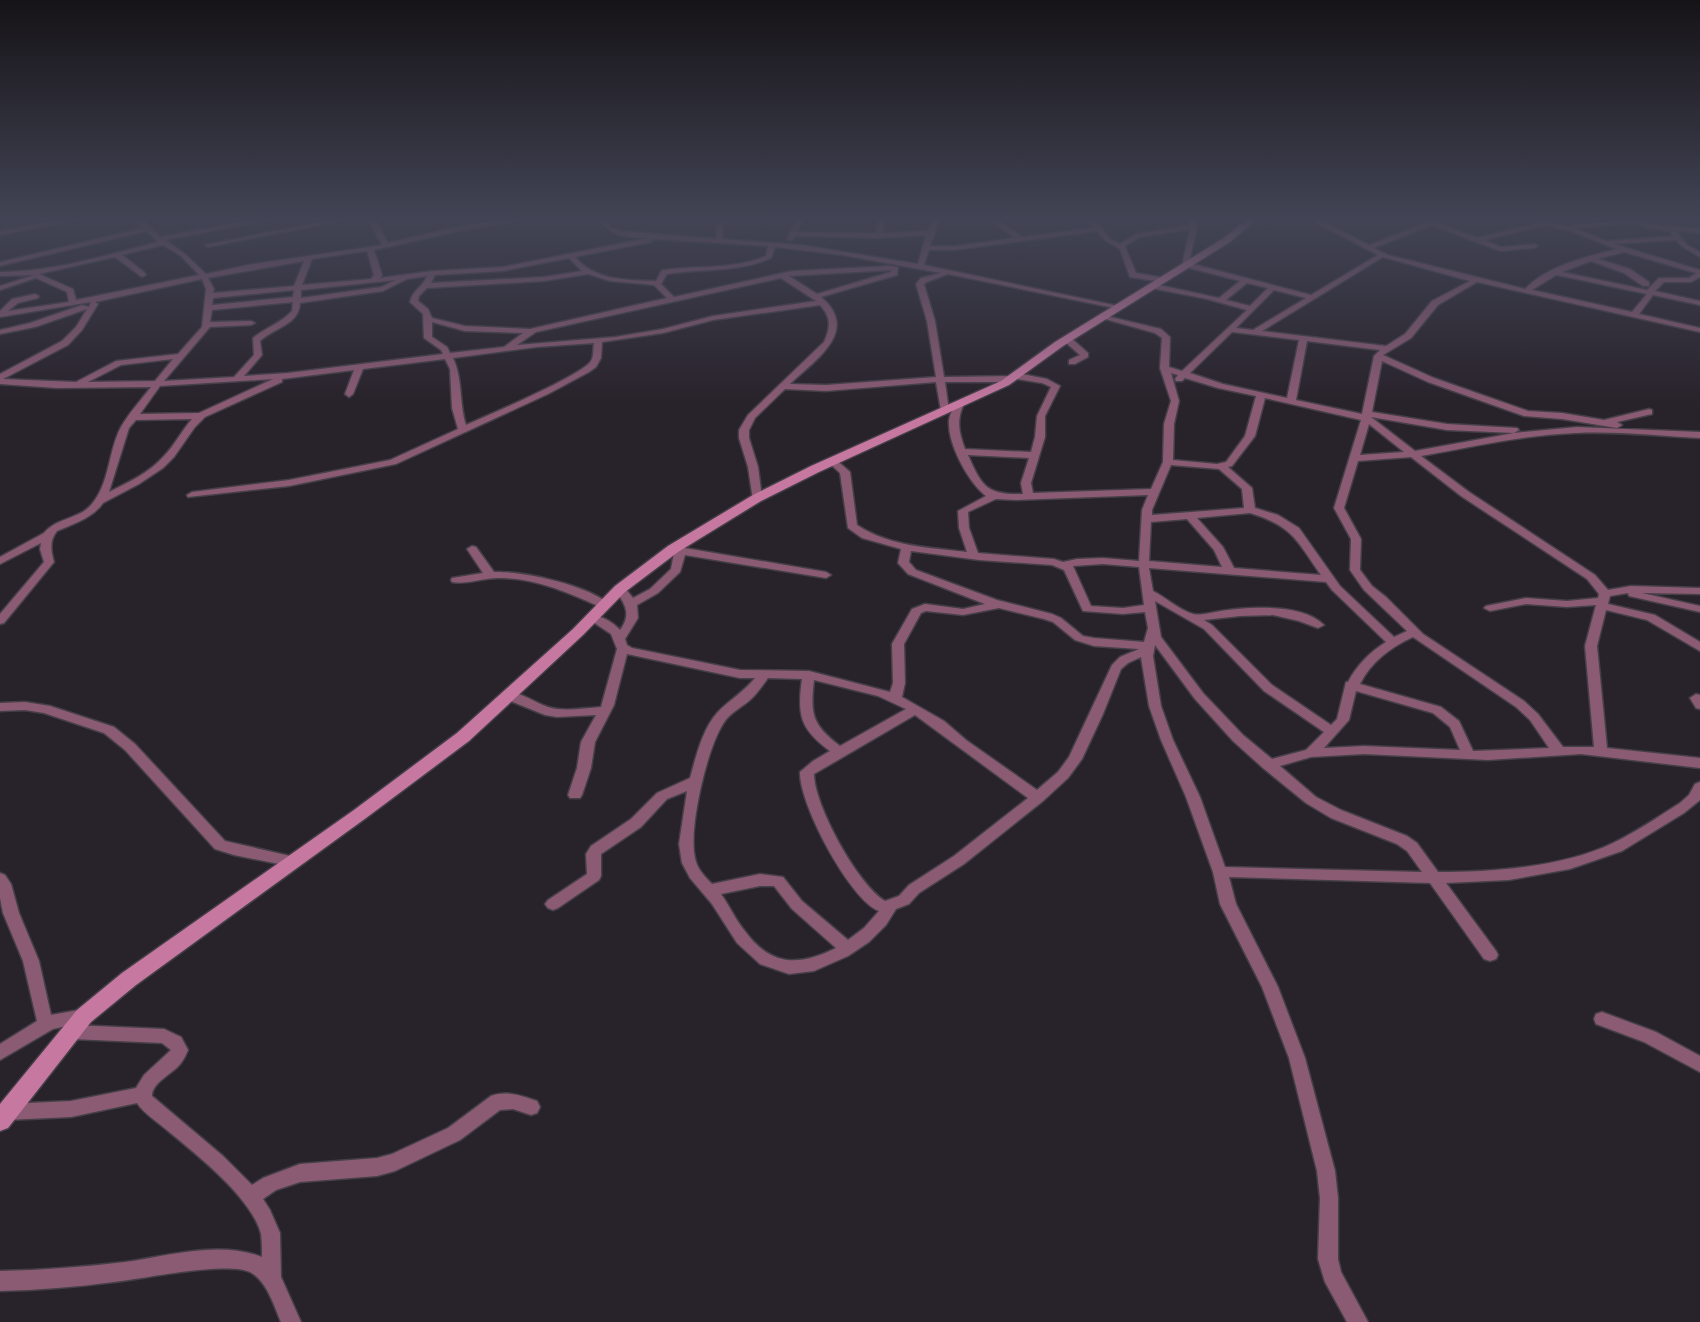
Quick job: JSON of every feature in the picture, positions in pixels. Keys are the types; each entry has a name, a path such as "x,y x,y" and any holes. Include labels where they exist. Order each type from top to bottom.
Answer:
{"street":[{"path":"0,288 21,281"},
{"path":"52,281 70,291 73,303"},
{"path":"2,313 105,298 183,281"},
{"path":"100,500 112,474 125,428 179,356 206,326 210,296 205,281"},
{"path":"237,379 258,355 256,340 294,316 300,281"},
{"path":"210,296 373,281"},
{"path":"209,308 383,289 398,281"},
{"path":"428,281 414,298 414,302 428,314 428,339 444,349 454,369 457,413 463,429"},
{"path":"425,286 511,281"},
{"path":"633,281 658,283 658,288 673,300"},
{"path":"429,320 443,321 460,327 531,331 752,281"},
{"path":"758,498 753,468 745,447 744,430 751,417 801,367 821,352 834,335 835,324 819,299 791,281"},
{"path":"0,379 76,385 158,384 288,376 359,368 651,333 713,318 819,299 872,281"},
{"path":"923,281 920,284 931,321 945,411"},
{"path":"987,281 1119,307"},
{"path":"1151,281 1252,309"},
{"path":"3,1117 84,1016 129,979 294,862 463,737 593,618 620,589 758,498 832,461 1015,377 1067,339 1161,281"},
{"path":"1221,300 1245,281"},
{"path":"1253,281 1310,297"},
{"path":"1254,333 1338,281"},
{"path":"1475,281 1435,303 1408,336 1382,352 1367,416 1339,508 1356,539 1355,570 1368,588 1414,632 1520,704 1534,717 1558,750"},
{"path":"1479,281 1700,332"},
{"path":"1527,291 1531,284 1542,281"},
{"path":"1596,281 1649,289 1700,303"},
{"path":"1610,281 1616,284"},
{"path":"1639,281 1649,289"},
{"path":"1634,315 1649,289 1663,281"},
{"path":"1171,385 1185,375 1232,330 1273,287"},
{"path":"2,313 15,302 34,296"},
{"path":"0,331 32,325 94,304 105,298"},
{"path":"0,379 65,343 79,328 94,304"},
{"path":"0,331 22,311"},
{"path":"1102,317 1166,335 1164,368 1175,400 1169,424 1168,462 1146,519 1144,566 1152,630 1147,648 1155,706 1194,797 1204,834 1220,872 1228,904 1270,987 1297,1058 1326,1171 1329,1198 1328,1259 1332,1275 1358,1322"},
{"path":"206,326 251,323"},
{"path":"1232,330 1382,352 1431,380 1527,414 1562,416 1653,432"},
{"path":"505,350 531,331"},
{"path":"1067,339 1085,355 1072,362"},
{"path":"1292,402 1303,340"},
{"path":"192,495 289,483 393,462 545,392 586,370 597,358 598,341"},
{"path":"76,385 119,363 179,356"},
{"path":"349,394 359,368"},
{"path":"1164,368 1221,386 1367,416 1454,428 1552,432"},
{"path":"0,561 48,535 63,524 86,514 100,500 157,468 200,416 288,376"},
{"path":"783,386 826,388 940,379 1015,377 1044,381 1056,386 1041,416 1040,437 1026,483 1028,496"},
{"path":"1168,462 1222,467 1229,464 1250,436 1261,395"},
{"path":"960,404 954,416 954,422 961,452 982,486 994,496"},
{"path":"1590,430 1604,422 1649,412"},
{"path":"134,417 200,416"},
{"path":"1367,416 1491,513 1594,580 1620,590 1700,609"},
{"path":"1354,458 1414,454 1508,436 1552,432 1590,430 1700,435"},
{"path":"961,452 1034,455"},
{"path":"832,461 845,472 852,526 856,532 907,547 1054,562 1064,565 1095,561 1330,579"},
{"path":"1222,467 1248,490 1248,504 1251,510"},
{"path":"973,555 964,528 963,511 994,496 1155,492"},
{"path":"1146,519 1251,510 1274,517 1295,530 1330,579 1355,607 1392,641"},
{"path":"1190,516 1219,549 1230,572"},
{"path":"0,621 49,562 45,549 48,535"},
{"path":"907,547 903,563 912,572 999,605 1057,620 1078,638 1147,648"},
{"path":"472,549 490,574"},
{"path":"676,550 826,575"},
{"path":"631,603 654,591 676,570 676,550"},
{"path":"1064,565 1071,572 1087,609 1123,611 1150,609"},
{"path":"456,580 490,574 532,577 568,587 604,605"},
{"path":"1594,580 1604,600 1591,646 1601,751"},
{"path":"575,795 584,768 588,742 605,711 613,690 622,643 633,617 631,603 620,589"},
{"path":"1490,608 1526,600 1567,604 1604,600 1620,590 1700,591"},
{"path":"1149,593 1213,632 1268,688 1316,722 1332,730"},
{"path":"1604,600 1651,617 1700,647"},
{"path":"894,698 899,683 898,644 916,611 925,607 963,612 999,605"},
{"path":"1192,618 1273,611 1289,613 1318,625"},
{"path":"593,618 615,630 622,643 660,659 740,674 809,675 894,698 916,709 1038,798"},
{"path":"1152,630 1178,670 1199,696 1238,738 1268,765 1311,801 1402,840 1419,854 1490,955"},
{"path":"1311,753 1343,720 1350,685 1392,641 1414,632"},
{"path":"916,709 807,772 806,781 819,818 839,858 877,904 890,906 904,900 914,889 959,860 1064,775 1075,759 1116,669 1124,660 1147,648"},
{"path":"809,675 807,720 811,729 820,738 840,752"},
{"path":"763,676 749,694 728,710 716,724 703,754 689,814 686,855 699,881 717,900 742,938 759,956 776,966 795,970 810,968 866,937 884,918 890,906"},
{"path":"1350,685 1437,710 1460,731 1468,755"},
{"path":"507,695 545,711 557,713 605,711"},
{"path":"0,707 25,706 46,709 109,730 130,747 220,845 294,862"},
{"path":"1268,765 1311,753 1401,750 1468,755 1558,750 1601,751 1700,763"},
{"path":"552,904 594,876 593,854 596,849 636,823 662,796 697,781"},
{"path":"1220,872 1287,871 1437,878 1491,876 1545,868 1593,857 1618,847 1656,827 1690,803 1700,787"},
{"path":"0,879 4,884 4,901 31,961 42,1014 48,1023"},
{"path":"708,891 760,880 778,881 798,905 847,949"},
{"path":"0,1053 48,1023 84,1016"},
{"path":"1602,1019 1650,1037 1700,1065"},
{"path":"72,1032 164,1036 175,1042 180,1050 177,1058 143,1087 144,1100 194,1141 251,1197 263,1212 270,1233 272,1279 291,1322"},
{"path":"3,1117 71,1109 142,1094"},
{"path":"251,1197 270,1184 300,1173 377,1167 394,1162 454,1134 497,1102 513,1101 531,1107"},
{"path":"0,1281 126,1271 205,1261 241,1260 254,1264 272,1279"}]}
